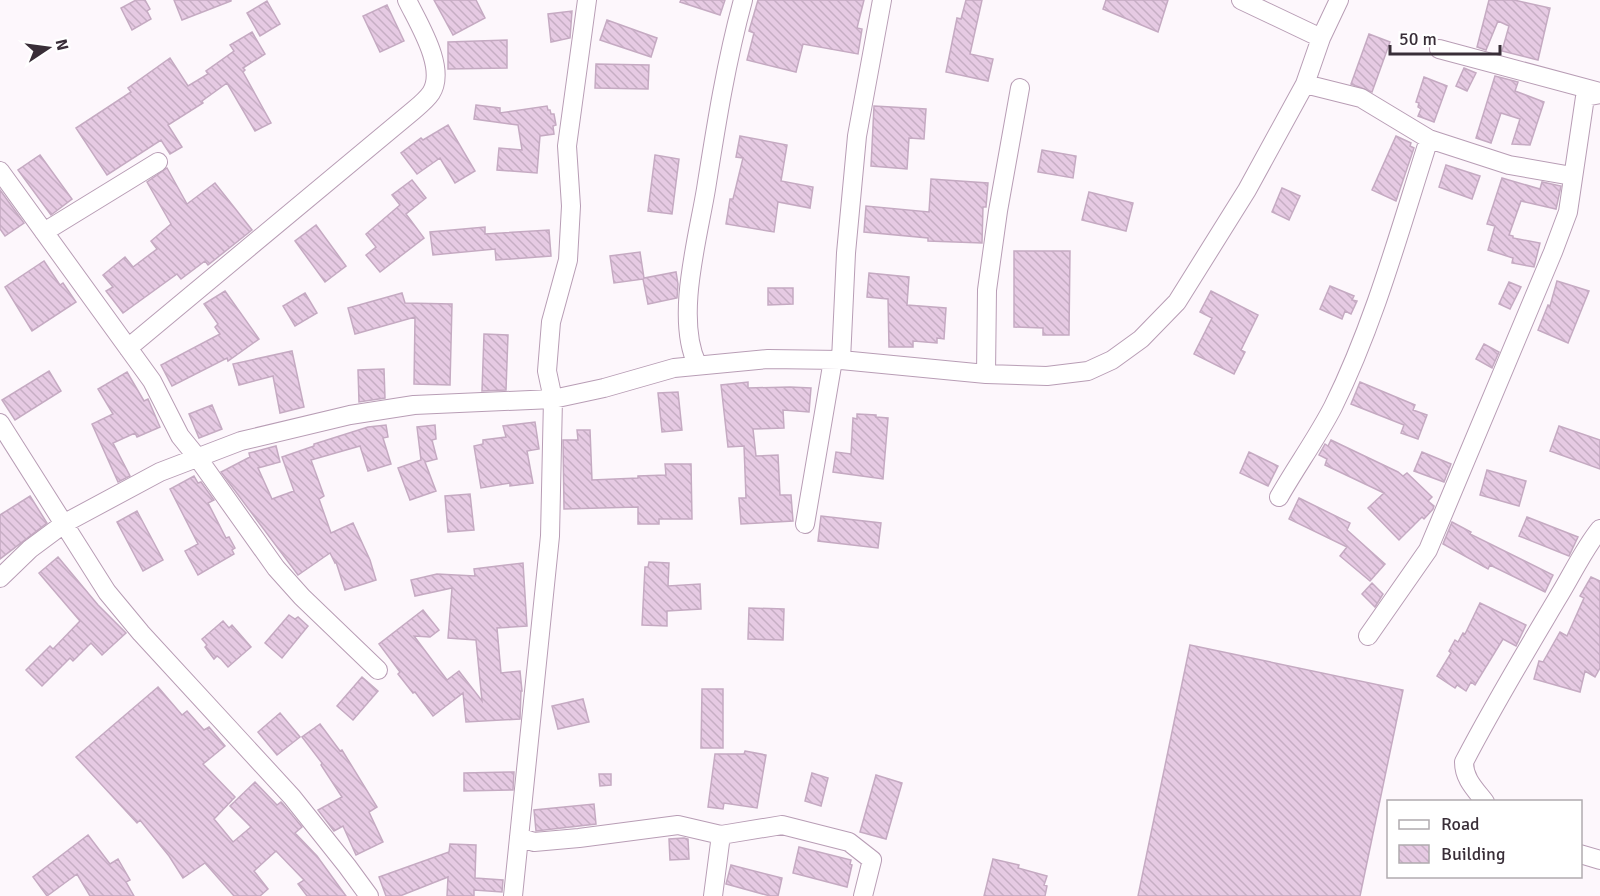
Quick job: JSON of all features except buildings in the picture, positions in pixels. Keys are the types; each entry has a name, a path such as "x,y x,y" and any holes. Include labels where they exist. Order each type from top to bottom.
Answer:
{"street":[{"path":"128,348 414,110 432,92 436,73 430,45 407,0"},
{"path":"513,896 550,536 553,399 547,371 551,322 568,260 571,206 567,146 587,0"},
{"path":"697,364 691,351 688,317 690,285 718,114 742,0"},
{"path":"805,524 837,360 857,136 882,0"},
{"path":"1241,0 1321,38"},
{"path":"0,578 30,549 64,523 151,477 241,441 350,414 414,405 553,399 604,388 674,368 768,358 837,360 986,374 1047,376 1088,371 1112,360 1141,339 1177,302 1247,190 1305,84 1321,38 1340,0"},
{"path":"1439,49 1600,93"},
{"path":"1305,84 1361,99 1429,139 1509,165 1572,176"},
{"path":"986,374 987,290 998,211 1020,88"},
{"path":"1368,636 1428,550 1568,212 1585,97 1600,93"},
{"path":"1278,497 1332,408 1356,355 1376,302 1429,139"},
{"path":"44,232 158,162"},
{"path":"0,171 152,381 180,436 276,568 309,604 378,670"},
{"path":"0,423 107,592 141,633 292,797 369,896"},
{"path":"1484,800 1470,782 1464,770 1464,762 1499,695 1587,545 1600,528"},
{"path":"519,837 534,842 678,825 721,835 782,825 849,842 872,860 863,896"},
{"path":"713,896 721,835"},
{"path":"1582,854 1600,861"}]}
